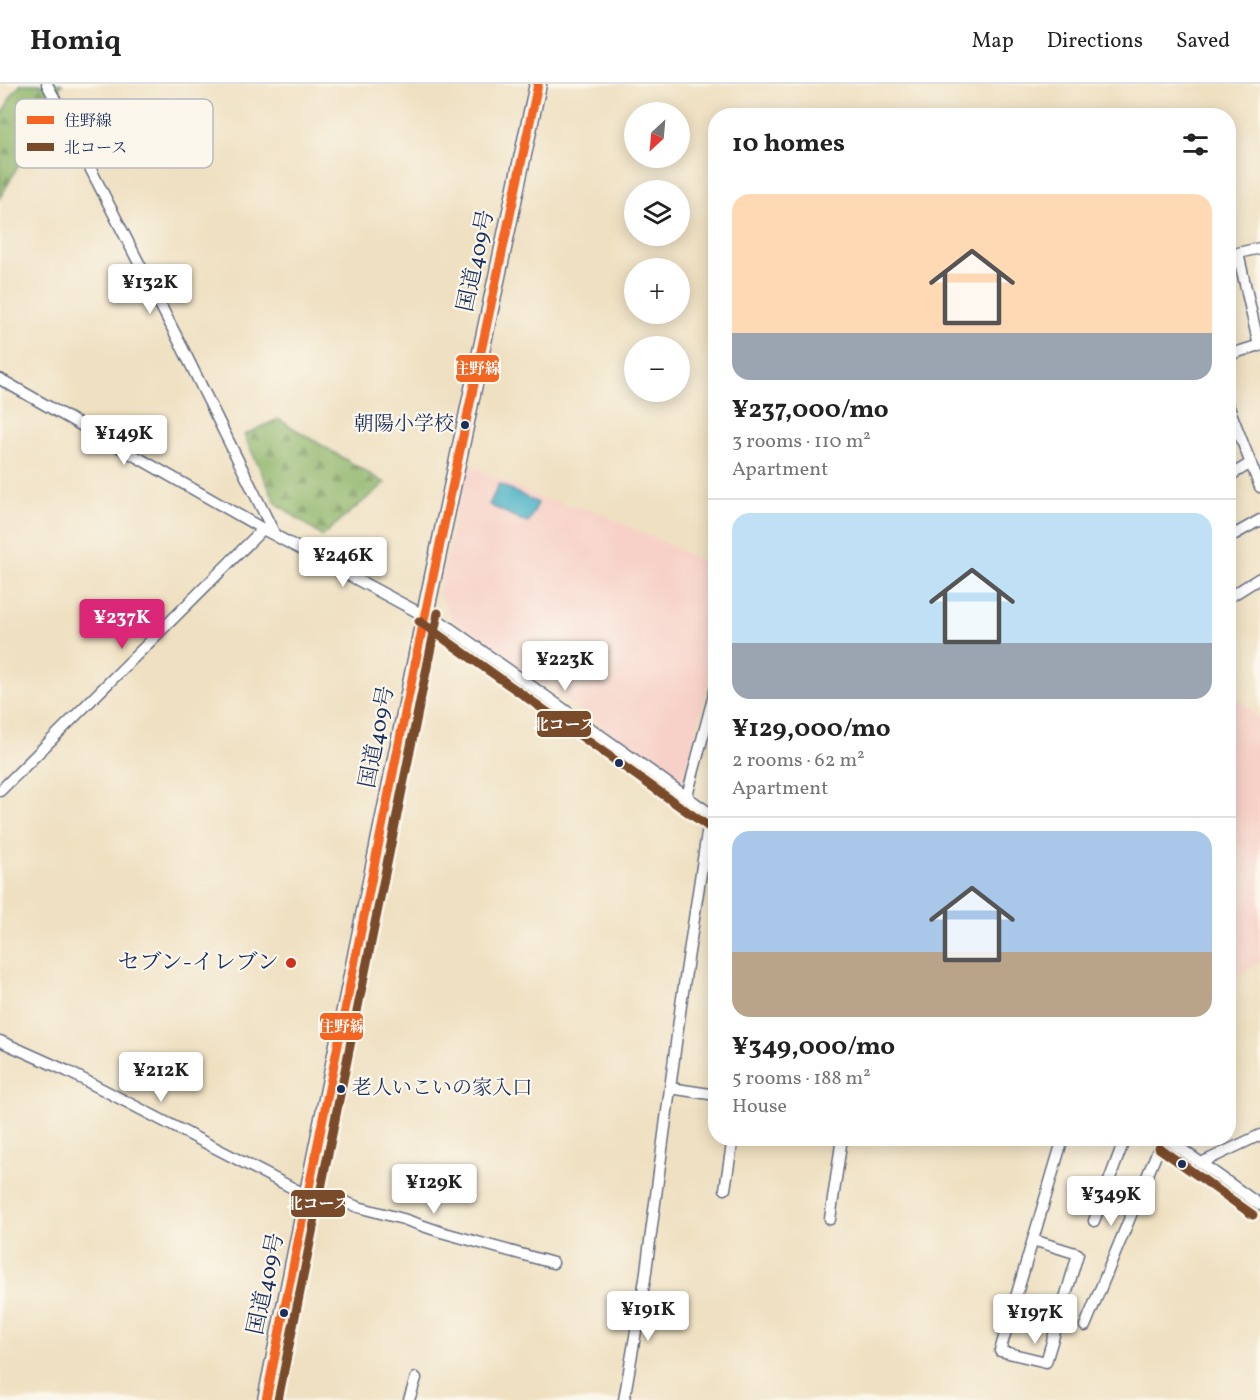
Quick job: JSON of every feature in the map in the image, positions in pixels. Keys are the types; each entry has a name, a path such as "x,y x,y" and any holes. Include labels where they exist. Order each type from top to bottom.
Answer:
{"highway":[{"name":"国道409号","path":"266,1400 426,614 538,84"}],"street":[{"path":"47,84 55,99"},
{"path":"90,168 275,535"},
{"path":"1236,352 1259,345 1238,253 1260,248"},
{"path":"0,379 263,529 426,614 708,812"},
{"path":"1236,427 1260,487"},
{"path":"1236,472 1251,463"},
{"path":"1236,534 1260,520"},
{"path":"0,791 263,529"},
{"path":"1236,593 1260,578"},
{"path":"687,796 708,717"},
{"path":"624,1400 645,1278 670,1088 708,841"},
{"path":"0,1041 67,1071 308,1192 553,1263"},
{"path":"670,1088 708,1094"},
{"path":"1201,1163 1260,1135"},
{"path":"725,1189 732,1146"},
{"path":"830,1219 841,1146"},
{"path":"1033,1240 1078,1254 1046,1362 1000,1351 1061,1146"},
{"path":"1094,1221 1122,1146"},
{"path":"1085,1326 1162,1146"},
{"path":"1177,1146 1260,1205"},
{"path":"409,1400 416,1378"}],"shaded area":[{"path":"466,464 543,499 600,513 708,564 708,685 683,784 452,620 439,594"},
{"path":"1236,696 1260,721 1260,961 1236,977"}],"green space":[{"path":"21,84 62,84 52,99 15,99 15,168 17,168 0,198 0,119 11,96"},
{"path":"278,419 385,483 322,536 276,503 244,435"}],"water":[{"path":"499,484 538,503 528,523 489,505"}],"transit line":[{"name":"住野線","path":"266,1400 427,605 538,84"},
{"name":"北コース","path":"278,1400 438,613"},
{"name":"北コース","path":"419,621 708,826"},
{"name":"北コース","path":"1159,1148 1253,1215"}],"place":[{"name":"朝陽小学校","path":"465,425"},
{"name":"セブン-イレブン","path":"291,963"},
{"name":"老人いこいの家入口","path":"341,1089"}]}
